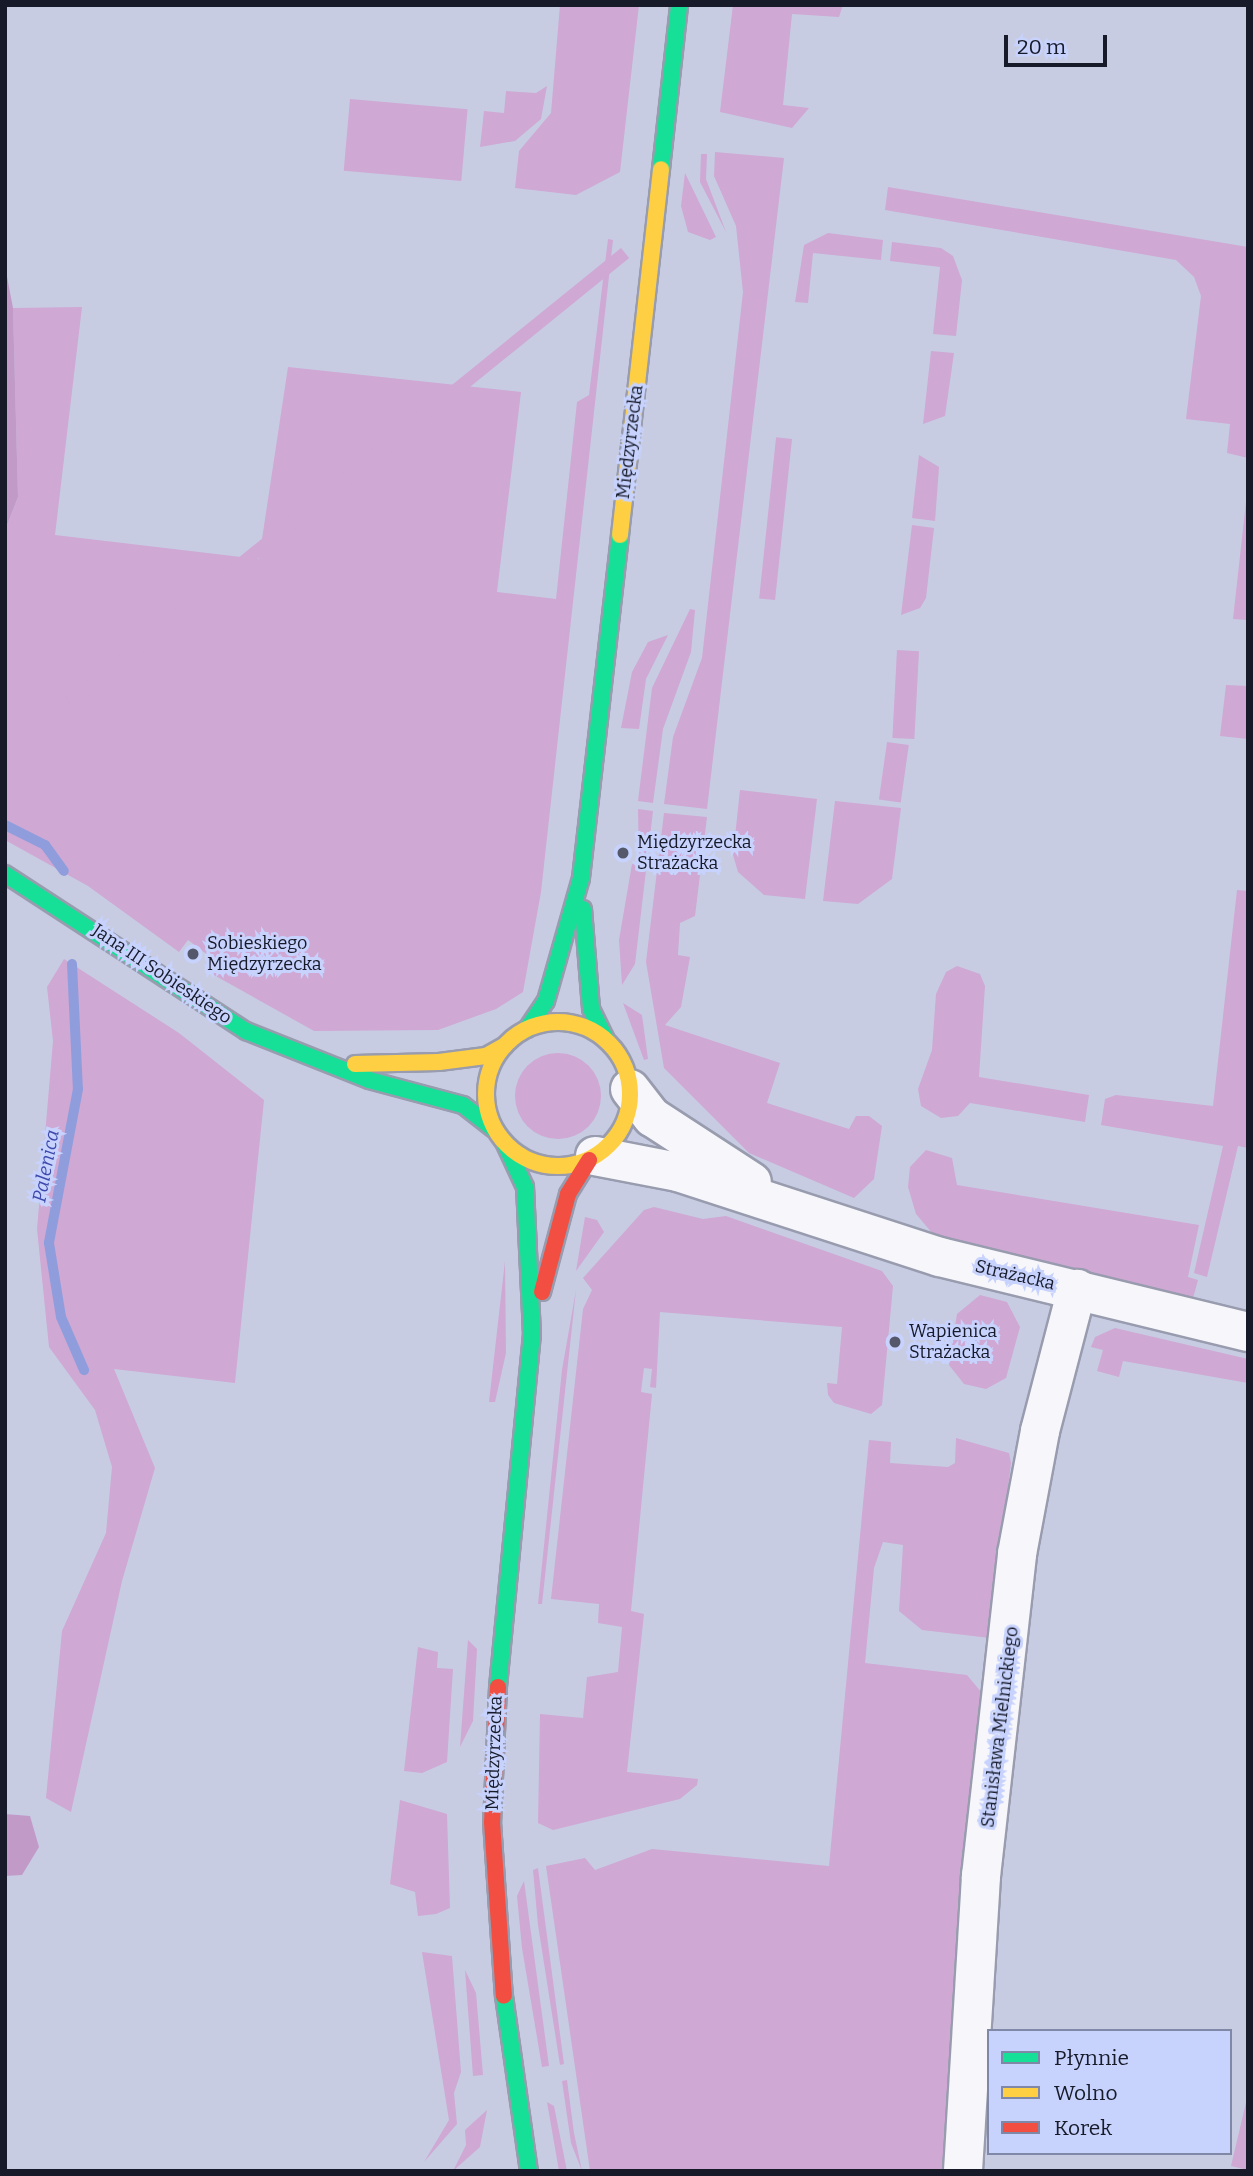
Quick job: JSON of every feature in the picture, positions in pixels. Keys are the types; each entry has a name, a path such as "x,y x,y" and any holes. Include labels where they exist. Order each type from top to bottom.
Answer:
{"main road":[{"name":"Międzyrzecka","path":"527,1029 546,1001 580,878 680,5"},
{"name":"Jana III Sobieskiego","path":"5,874 237,1026 325,1064 463,1105 499,1136"},
{"name":"Międzyrzecka","path":"580,878 590,1000 606,1040"},
{"path":"565,1022 606,1040 621,1058 631,1089 622,1128 592,1158 544,1165 499,1136 486,1087 504,1046 527,1029 565,1022"},
{"name":"Jana III Sobieskiego","path":"325,1064 439,1062 486,1056 504,1046"},
{"name":"Międzyrzecka","path":"499,1136 525,1187 532,1335 491,1791 500,1970 529,2171"},
{"name":"Międzyrzecka","path":"532,1335 568,1194 592,1158"}],"street":[{"name":"Strażacka","path":"631,1089 652,1117 786,1204"},
{"name":"Strażacka","path":"592,1158 634,1160 786,1204 940,1256 1248,1332"},
{"name":"Stanisława Mielnickiego","path":"962,2171 981,1876 1017,1554 1040,1431 1077,1289"}],"shaded area":[{"path":"560,5 639,5 620,172 576,195 515,188 519,151 551,113"},
{"path":"733,5 843,5 839,17 792,14 783,105 809,108 792,128 720,112"},
{"path":"547,86 541,119 515,141 480,147 484,111 504,113 506,91 536,93"},
{"path":"350,99 468,109 461,181 344,171"},
{"path":"715,152 784,158 707,809 664,804 673,737 702,658 743,292 736,226 714,176"},
{"path":"701,154 707,154 706,179 726,232 700,182"},
{"path":"685,173 716,237 710,240 688,232 681,206"},
{"path":"888,187 1248,247 1248,458 1227,453 1230,424 1186,419 1201,296 1194,277 1176,260 885,210"},
{"path":"828,233 883,240 881,260 813,253 808,303 795,302 804,245"},
{"path":"608,239 613,240 541,892 523,992 496,1009 438,1030 314,1031 205,970 213,959 188,940 179,952 88,886 5,840 5,530 18,497 13,308 82,307 55,535 259,559 288,367 521,392 497,592 556,599 577,402 589,395"},
{"path":"892,242 941,248 953,256 962,280 956,336 933,334 940,267 890,261"},
{"path":"621,248 629,258 74,708 65,698"},
{"path":"5,266 13,308 18,497 5,530"},
{"path":"931,351 954,353 945,416 923,424"},
{"path":"776,437 792,439 775,600 759,598"},
{"path":"919,455 939,467 935,521 912,518"},
{"path":"1248,484 1248,620 1233,619"},
{"path":"912,525 934,528 926,598 920,608 901,615"},
{"path":"690,609 695,610 691,652 663,729 653,803 638,801 652,688"},
{"path":"668,635 646,679 639,729 621,728 632,672 648,642"},
{"path":"897,650 919,651 914,739 892,738"},
{"path":"1226,685 1248,686 1248,739 1220,736"},
{"path":"887,742 909,745 901,802 879,799"},
{"path":"740,790 817,799 805,899 764,895 738,872 733,855"},
{"path":"835,801 901,808 892,879 858,904 823,901"},
{"path":"638,809 653,811 635,964 622,985 619,940 632,864 639,865"},
{"path":"664,813 707,817 695,916 680,923 678,955 690,957 681,1007 665,1025 780,1063 767,1103 849,1129 856,1116 869,1116 882,1126 874,1179 854,1198 749,1153 664,1068 646,962"},
{"path":"1237,890 1248,891 1248,1148 1238,1146 1207,1277 1194,1273 1223,1146 1101,1125 1105,1099 1116,1095 1213,1106"},
{"path":"64,959 179,1033 264,1100 235,1383 114,1369 155,1468 122,1581 71,1812 46,1798 62,1631 106,1533 112,1467 95,1410 49,1347 37,1229 53,1041 47,987"},
{"path":"957,966 980,974 985,986 979,1077 1089,1095 1085,1122 970,1103 958,1116 941,1118 921,1106 918,1089 932,1050 936,994 946,972"},
{"path":"623,1003 642,1015 648,1059 644,1060"},
{"path":"558,1053 582,1060 594,1072 601,1096 594,1120 582,1132 558,1139 534,1132 522,1120 515,1096 522,1072 534,1060"},
{"path":"926,1150 952,1158 957,1185 1199,1225 1188,1277 1198,1280 1192,1302 933,1234 916,1214 908,1187 910,1167"},
{"path":"654,1207 703,1219 726,1216 882,1271 893,1286 882,1405 871,1414 834,1403 828,1395 827,1383 837,1384 842,1327 660,1312 656,1388 650,1387 652,1369 644,1368 641,1392 652,1394 631,1611 644,1614 627,1772 698,1779 697,1785 680,1799 553,1830 538,1823 540,1714 583,1718 587,1677 618,1672 622,1627 598,1623 599,1604 551,1599 583,1309 592,1290 583,1278 644,1210"},
{"path":"585,1217 597,1220 604,1232 576,1271"},
{"path":"505,1261 506,1353 495,1402 489,1402"},
{"path":"576,1290 542,1604 538,1604 562,1370"},
{"path":"980,1295 1007,1302 1020,1327 1006,1378 986,1389 964,1384 949,1365 957,1314"},
{"path":"1115,1328 1248,1359 1248,1383 1123,1361 1119,1377 1097,1371 1103,1350 1091,1347 1095,1337"},
{"path":"956,1438 1009,1453 1011,1463 990,1638 922,1630 899,1611 903,1545 883,1542 874,1568 865,1663 967,1675 982,1693 962,1881 948,2171 590,2171 546,1866 585,1858 595,1870 652,1849 829,1866 869,1440 891,1442 890,1463 948,1467 955,1463"},
{"path":"468,1640 477,1649 473,1721 460,1747"},
{"path":"418,1647 438,1652 437,1668 453,1669 447,1762 422,1773 404,1771"},
{"path":"400,1800 447,1814 450,1908 436,1914 418,1916 415,1892 390,1884"},
{"path":"5,1814 30,1816 39,1847 22,1875 5,1876"},
{"path":"538,1868 564,2064 560,2065 538,1925 533,1870"},
{"path":"524,1881 549,2066 542,2067 522,1948 517,1896"},
{"path":"422,1952 452,1956 461,2072 454,2093 457,2124 424,2162 449,2120"},
{"path":"465,1970 476,1993 483,2075 473,2076"},
{"path":"567,2080 582,2171 571,2143 562,2081"},
{"path":"1248,2094 1248,2170 1231,2166"},
{"path":"547,2102 554,2106 567,2171 559,2171"},
{"path":"487,2110 480,2147 453,2171 466,2145 465,2130"}],"waterway":[{"name":"Palenica","path":"5,825 45,845 64,871"},
{"name":"Palenica","path":"72,964 78,1089 49,1243 61,1317 84,1370"}],"traffic: fast":[{"path":"661,169 679,5"},
{"path":"527,1029 546,1001 581,878 620,535"},
{"path":"5,874 246,1031 369,1080 463,1105 494,1129"},
{"path":"583,909 591,1009 606,1040"},
{"path":"498,1687 532,1335 525,1187 504,1142"},
{"path":"504,1996 529,2171"}],"traffic: slow":[{"path":"620,535 661,169"},
{"path":"558,1022 586,1027 609,1043 625,1066 630,1094 625,1122 609,1145 586,1161 558,1166 530,1161 507,1145 491,1122 486,1094 491,1066 507,1043 530,1027 558,1022"},
{"path":"355,1064 439,1062 486,1056 504,1046"}],"traffic: jam":[{"path":"542,1292 568,1194 589,1160"},
{"path":"498,1687 492,1822 504,1996"}],"place":[{"name":"Międzyrzecka Strażacka","path":"623,853"},
{"name":"Sobieskiego Międzyrzecka","path":"193,954"},
{"name":"Wapienica Strażacka","path":"895,1342"}]}
